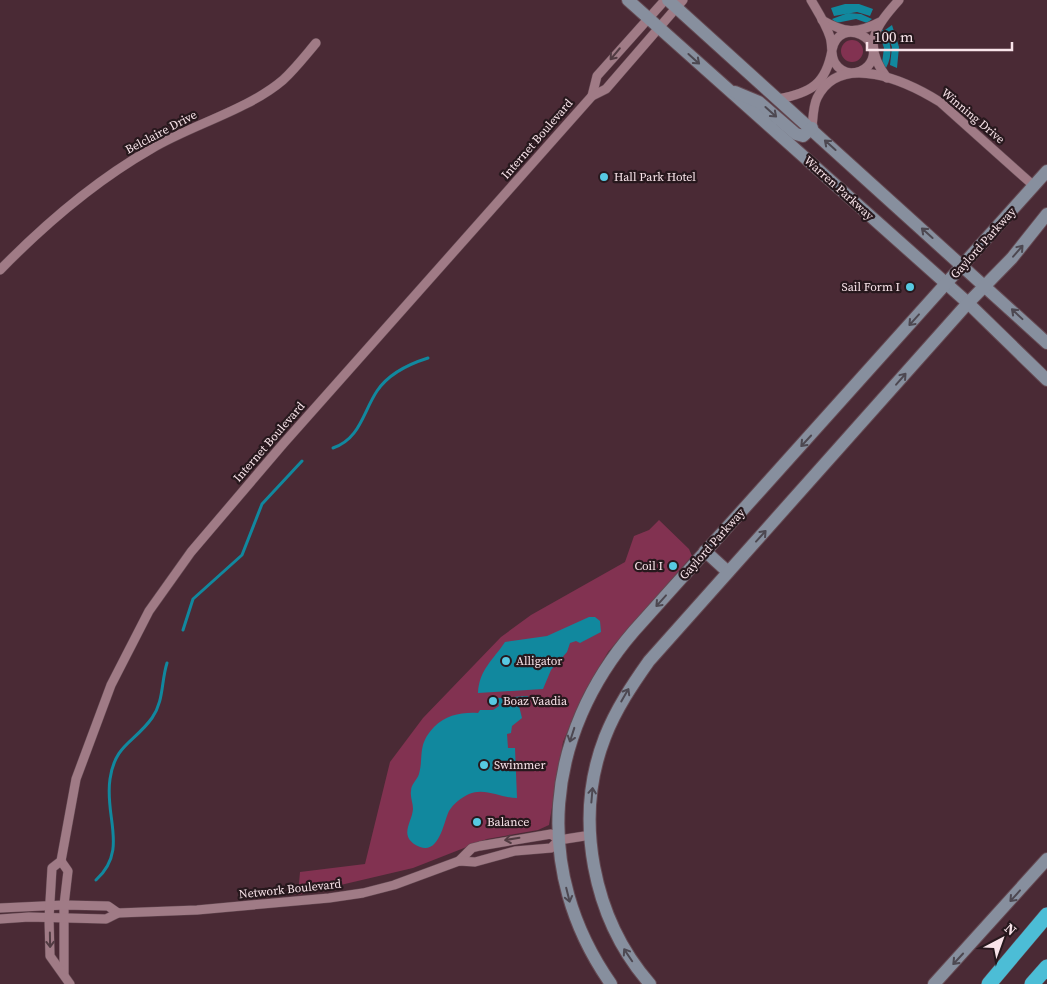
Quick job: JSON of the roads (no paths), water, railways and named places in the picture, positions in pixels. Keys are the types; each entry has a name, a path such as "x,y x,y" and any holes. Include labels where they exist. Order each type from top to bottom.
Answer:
{"highway":[{"path":"989,984 1047,915"},
{"path":"1032,984 1047,967"}],"street":[{"name":"Warren Parkway","path":"628,0 968,303 1047,380"},
{"path":"811,0 830,37 834,62 839,68 849,72 856,72"},
{"path":"778,99 803,93 824,81 856,72 868,66 874,36 880,22 899,0"},
{"name":"Warren Parkway","path":"673,2 1047,343"},
{"name":"Internet Boulevard","path":"592,96 596,76 647,17 673,2"},
{"name":"Internet Boulevard","path":"70,984 64,974 55,966 50,956 49,918 52,868 61,861 76,779 111,685 149,612 191,552 277,451 592,96 606,89 658,27 673,2"},
{"path":"822,20 837,29 866,37 877,64 888,79"},
{"path":"728,89 759,102 796,134 804,136 812,128 816,99 824,81 837,39 842,34 864,30 880,22"},
{"name":"Belclaire Drive","path":"0,270 38,232 88,190 153,148 251,100 282,81 316,43"},
{"name":"Winning Drive","path":"856,72 870,73 888,79 940,102 1034,186"},
{"name":"Gaylord Parkway","path":"611,984 590,950 573,912 567,892 559,840 558,816 562,773 572,735 586,700 601,674 623,644 1047,171"},
{"path":"650,984 622,946 606,913 593,864 591,835 593,786 604,738 616,713 630,688 649,661 968,303 1025,243 1047,214"},
{"path":"705,551 728,572"},
{"name":"Network Boulevard","path":"0,919 64,917 106,919 118,912 242,907 363,893 419,877 459,861 472,848 496,842 551,834 559,840"},
{"name":"Network Boulevard","path":"459,861 475,862 515,852 551,848 559,840 591,835"},
{"path":"934,984 1047,859"},
{"name":"Internet Boulevard","path":"61,861 68,871 64,905 64,974"},
{"name":"Network Boulevard","path":"0,908 64,905 108,906 118,912"}],"water":[{"path":"845,4 859,4 873,9 870,16 857,12 834,16 831,8"},
{"path":"848,13 861,14 872,19 867,23 856,19 836,23 832,19"},
{"path":"892,25 899,47 897,68 890,65 892,47 885,30"},
{"path":"882,29 890,43 890,58 886,68 882,63 884,48 879,33"},
{"path":"589,617 595,617 600,621 601,632 580,643 576,641 570,643 567,652 551,670 543,689 478,693 481,678 487,666 505,642 547,636"},
{"path":"528,696 527,701 517,698 522,718 512,726 511,733 507,734 508,748 515,748 517,798 487,792 469,794 451,808 439,838 434,844 422,848 414,844 407,832 413,809 411,789 419,774 423,745 429,733 439,723 449,717 466,713 478,713 480,710 493,710 499,706 497,698"}],"waterway":[{"path":"333,448 342,444 355,432 372,399 387,379 407,366 428,358"},
{"path":"183,630 193,599 242,555 262,504 302,461"},
{"path":"96,880 106,869 113,845 109,793 113,767 121,751 156,712 167,663"}],"place":[{"name":"Hall Park Hotel","path":"604,177"},
{"name":"Sail Form I","path":"910,287"},
{"name":"Coil I","path":"673,566"},
{"name":"Alligator","path":"506,661"},
{"name":"Boaz Vaadia","path":"493,701"},
{"name":"Swimmer","path":"484,765"},
{"name":"Balance","path":"477,822"}]}
